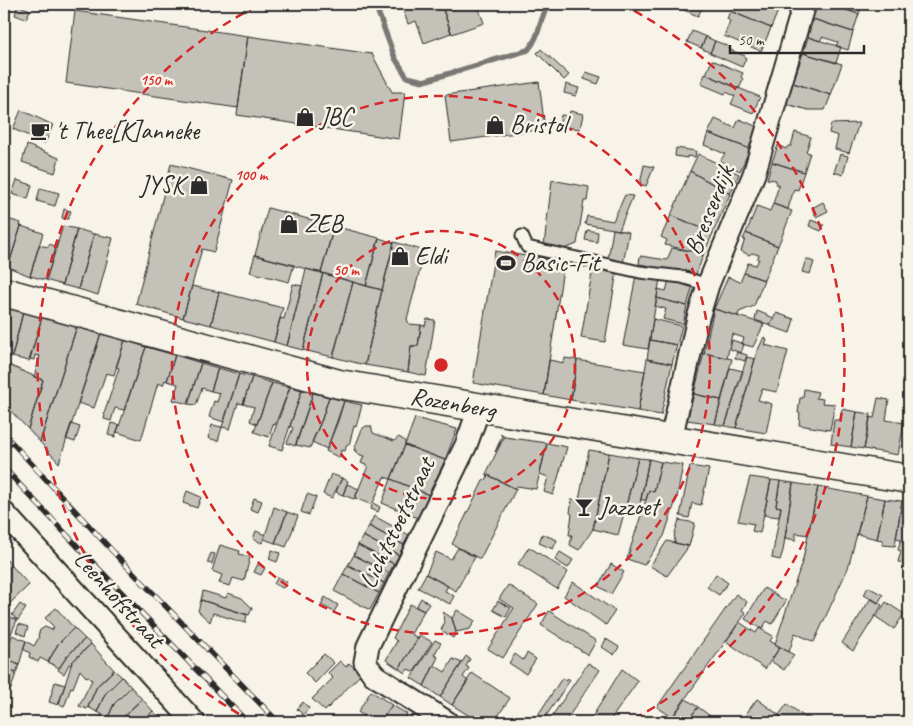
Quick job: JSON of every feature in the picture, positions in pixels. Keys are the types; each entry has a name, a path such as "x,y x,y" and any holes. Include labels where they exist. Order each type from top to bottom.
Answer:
{"main road":[{"name":"Rozenberg","path":"4,292 339,384 909,479"}],"street":[{"name":"Bresserdijk","path":"671,439 698,318 708,284 754,174 804,4"},
{"name":"Lichtstoetstraat","path":"447,722 374,675 365,662 368,646 466,445 480,409"},
{"name":"Leenhofstraat","path":"4,513 194,722"}],"lane":[{"path":"522,236 527,247 640,272 682,277 708,284"}],"building":[{"path":"401,4 441,4 451,33 424,43 416,21 408,24"},
{"path":"441,4 477,4 484,23 452,34"},
{"path":"669,4 704,4 698,16"},
{"path":"727,4 759,4 778,11 771,28 730,11 732,6"},
{"path":"818,4 827,4 859,14 853,32 813,19"},
{"path":"827,4 862,4 859,14"},
{"path":"18,5 30,10 26,19 15,15"},
{"path":"75,11 248,36 238,108 66,83"},
{"path":"730,11 771,28 761,51 724,36 730,21 727,19"},
{"path":"813,19 853,32 848,50 836,46 838,42 822,37 820,41 808,37"},
{"path":"692,31 706,37 701,48 687,42"},
{"path":"248,36 372,54 392,92 405,92 399,139 237,115"},
{"path":"706,37 715,41 710,53 701,48"},
{"path":"808,37 841,47 836,63 803,53"},
{"path":"715,41 745,56 742,67 710,53"},
{"path":"541,49 569,75 564,80 537,53"},
{"path":"803,53 842,64 831,95 793,83"},
{"path":"712,60 743,73 739,89 706,74"},
{"path":"586,72 601,77 598,84 584,79"},
{"path":"705,74 760,97 753,113 731,104 735,96 701,84"},
{"path":"539,82 545,129 451,142 445,95"},
{"path":"793,83 831,95 825,110 808,110 786,104"},
{"path":"566,84 579,88 576,96 564,93"},
{"path":"21,110 53,125 45,143 13,129"},
{"path":"570,111 583,114 580,129 559,126 561,115 569,116"},
{"path":"715,119 735,128 739,119 758,127 750,149 708,133"},
{"path":"859,123 849,153 835,149 838,136 829,133 831,124"},
{"path":"795,132 811,137 806,152 810,153 804,172 772,162 778,145 786,149 788,146 791,146"},
{"path":"708,133 750,149 740,171 720,161 725,154 704,145"},
{"path":"27,145 59,158 55,173 22,162"},
{"path":"676,148 696,151 695,157 675,156"},
{"path":"698,154 739,174 730,194 690,171"},
{"path":"840,154 848,156 843,175 834,172"},
{"path":"772,162 804,172 798,190 794,189 788,209 773,204 779,185 776,184 776,180 767,179"},
{"path":"171,164 233,180 214,252 202,249 183,318 136,304"},
{"path":"644,165 654,167 646,186 640,184"},
{"path":"690,171 730,194 713,233 671,215"},
{"path":"17,180 32,185 28,199 12,194"},
{"path":"552,180 589,187 587,201 584,201 577,244 564,249 544,245"},
{"path":"40,188 59,193 55,206 37,201"},
{"path":"625,195 633,196 619,230 585,224 587,216 613,221"},
{"path":"4,196 11,198 4,220"},
{"path":"823,202 828,211 816,217 812,208"},
{"path":"773,204 792,211 778,246 746,233 757,206 770,211"},
{"path":"268,208 334,226 321,273 255,255"},
{"path":"64,209 71,211 68,219 62,218"},
{"path":"671,215 713,233 703,256 665,245 667,240 661,237"},
{"path":"4,218 21,223 8,267 4,266"},
{"path":"811,220 824,225 821,231 809,226"},
{"path":"21,226 43,233 30,276 8,267"},
{"path":"63,226 77,229 62,285 46,280"},
{"path":"334,226 379,238 366,286 321,273"},
{"path":"77,229 94,234 78,289 62,285"},
{"path":"613,229 629,232 623,264 608,260"},
{"path":"587,230 598,232 597,242 585,240"},
{"path":"746,233 778,246 764,280 744,273 748,263 756,265 759,259 757,259 759,255 752,253 749,255 741,251"},
{"path":"94,234 113,238 98,295 78,289"},
{"path":"379,238 394,243 382,290 366,286"},
{"path":"56,241 58,242 46,280 30,276 39,245 48,247 49,244 55,246"},
{"path":"394,242 425,251 407,319 409,324 421,325 418,346 411,346 408,372 365,365"},
{"path":"672,248 691,251 703,256 695,277 676,270 675,272 639,264 640,256 667,260"},
{"path":"495,251 564,262 544,395 473,383"},
{"path":"255,255 294,265 289,282 250,272"},
{"path":"806,259 814,262 810,274 802,272"},
{"path":"593,267 617,271 605,342 581,338"},
{"path":"306,269 323,273 303,350 287,346"},
{"path":"323,273 353,282 333,357 303,350"},
{"path":"744,273 764,280 754,306 739,312 738,316 714,309 728,277 740,282"},
{"path":"636,275 660,279 648,349 623,345"},
{"path":"669,280 693,285 687,306 657,298 658,289 666,291"},
{"path":"353,282 382,290 365,365 333,357"},
{"path":"293,284 302,286 287,346 274,342 280,318 284,319"},
{"path":"192,286 219,292 211,325 183,318"},
{"path":"219,292 283,308 274,342 211,325"},
{"path":"657,298 687,306 683,324 663,319 666,309 655,306"},
{"path":"4,307 9,308 4,328"},
{"path":"9,308 23,312 12,357 4,354 4,328"},
{"path":"714,309 764,324 753,347 742,344 744,338 732,334 727,358 704,353"},
{"path":"757,311 774,318 770,325 755,320"},
{"path":"23,312 42,317 29,361 12,357"},
{"path":"776,313 794,319 790,333 770,326"},
{"path":"42,317 77,326 40,442 28,429 43,380 34,377 40,356 35,355 34,360 30,359"},
{"path":"427,319 435,320 426,376 408,372 411,346 418,346 421,325 425,326"},
{"path":"653,319 682,326 677,345 650,340"},
{"path":"77,326 101,333 59,463 40,442"},
{"path":"101,333 125,340 114,375 106,373 94,408 78,403"},
{"path":"764,337 767,339 765,345 788,351 777,392 762,389 758,400 772,404 766,433 736,428 757,352"},
{"path":"125,340 146,347 124,410 115,408 111,421 104,419 104,414 119,368 116,367"},
{"path":"650,340 677,345 672,364 647,359"},
{"path":"732,340 744,344 741,353 730,349"},
{"path":"146,347 175,355 167,381 165,380 163,385 158,383 141,440 117,432"},
{"path":"737,352 747,355 745,361 735,358"},
{"path":"704,353 732,359 721,400 694,394"},
{"path":"175,355 201,363 188,404 173,400 178,384 167,381"},
{"path":"747,357 755,359 736,428 725,426"},
{"path":"565,358 577,360 571,400 544,395 549,360 564,363"},
{"path":"647,359 672,364 661,415 638,411"},
{"path":"577,360 645,371 638,411 571,400"},
{"path":"4,363 43,380 28,429 4,404"},
{"path":"201,363 218,368 211,391 202,388 196,405 188,404"},
{"path":"218,368 239,374 224,422 209,417 214,401 217,402 220,393 211,391"},
{"path":"730,368 743,371 725,426 715,424"},
{"path":"239,374 252,377 243,404 238,403 230,429 222,427"},
{"path":"252,377 272,383 257,424 250,421 254,407 243,404"},
{"path":"272,383 290,387 269,437 254,432"},
{"path":"290,387 302,390 282,450 269,446"},
{"path":"804,389 818,392 816,398 823,399 822,403 835,404 830,430 799,425 800,398 803,398"},
{"path":"302,390 313,393 295,446 287,443 293,428 290,426"},
{"path":"313,393 329,397 310,448 296,445"},
{"path":"694,394 721,400 715,424 687,420"},
{"path":"329,397 344,401 327,449 312,442"},
{"path":"878,398 889,400 886,420 904,423 898,455 864,449 870,417 874,418"},
{"path":"344,401 362,405 349,445 347,444 345,451 341,450 340,458 326,451"},
{"path":"842,409 857,412 851,447 831,444 834,420 840,420"},
{"path":"857,412 871,414 864,449 851,447"},
{"path":"415,418 457,429 445,460 405,445"},
{"path":"111,423 119,425 115,437 108,435"},
{"path":"71,424 80,427 75,442 66,439"},
{"path":"212,425 222,427 218,441 208,438"},
{"path":"366,426 371,426 373,433 394,441 399,437 405,441 391,479 384,477 373,503 380,507 378,512 371,509 372,505 355,498 368,466 361,463 364,456 358,454 356,449 357,453 354,450 362,429"},
{"path":"500,434 505,437 547,443 536,489 517,486 516,489 486,474 504,437 495,452 502,436"},
{"path":"547,443 567,447 553,495 544,492 548,477 540,474"},
{"path":"405,445 445,460 429,495 391,479"},
{"name":"Jazzoet","path":"589,450 609,453 593,529 579,550 570,545 572,535 569,535 572,514 570,513 572,499 579,500"},
{"path":"609,453 638,458 618,535 593,529"},
{"path":"638,458 649,459 639,508 626,506"},
{"path":"649,459 661,462 654,492 649,490 646,500 641,500"},
{"path":"661,462 683,465 677,497 664,536 644,565 627,559 649,490 654,492"},
{"path":"690,466 709,469 701,505 692,503 689,518 680,516"},
{"path":"331,474 342,478 332,498 323,494"},
{"path":"488,475 516,489 480,559 452,544 484,479 486,481"},
{"path":"750,477 771,480 760,533 752,531 754,524 738,521"},
{"path":"342,478 348,481 343,495 336,492"},
{"path":"391,479 429,495 418,518 382,503"},
{"path":"771,480 780,481 776,506 781,507 779,517 764,515"},
{"path":"780,481 793,483 780,560 772,558 781,507 776,506"},
{"path":"793,483 818,487 808,535 796,533 796,540 785,538"},
{"path":"347,484 359,489 354,499 343,495"},
{"path":"818,487 867,496 848,568 814,642 795,633 789,652 775,644 803,559"},
{"path":"187,491 201,497 197,508 183,503"},
{"path":"307,494 316,497 309,515 301,512"},
{"path":"867,496 885,499 877,539 857,534"},
{"path":"254,498 262,501 258,512 250,509"},
{"path":"885,499 902,501 895,546 882,545 883,540 877,539"},
{"path":"902,501 909,503 909,540 904,563 898,562 901,551 898,550 901,539 896,538"},
{"path":"274,507 287,512 275,543 264,539"},
{"path":"287,512 298,516 286,547 275,543"},
{"path":"374,516 409,535 404,545 369,526"},
{"path":"679,520 695,523 689,546 674,543"},
{"path":"369,526 404,545 399,555 363,536"},
{"path":"256,531 265,535 262,543 253,539"},
{"path":"542,534 557,540 553,549 539,543"},
{"path":"363,536 399,555 394,564 358,545"},
{"path":"909,540 909,568 903,566"},
{"path":"667,541 689,546 667,576 650,566"},
{"path":"220,545 240,551 239,554 250,557 244,581 233,578 230,586 219,583 222,575 212,571"},
{"path":"358,545 394,564 389,573 354,555"},
{"path":"529,547 568,572 557,589 518,564"},
{"path":"458,548 475,557 456,591 426,574 436,552 451,559"},
{"path":"272,550 280,553 277,562 269,559"},
{"path":"560,552 573,560 568,568 555,560"},
{"path":"211,553 215,554 212,564 207,563"},
{"path":"354,555 389,573 384,583 348,565"},
{"path":"4,557 29,585 4,609"},
{"path":"258,564 265,568 261,575 254,572"},
{"path":"611,564 624,572 611,594 598,586"},
{"path":"348,565 384,583 379,593 343,574"},
{"path":"343,574 379,593 370,610 334,591"},
{"path":"426,574 448,586 445,591 454,596 450,604 418,588"},
{"path":"716,574 728,583 719,595 707,587"},
{"path":"278,577 287,582 283,588 274,584"},
{"path":"573,582 615,611 606,625 564,596"},
{"path":"508,585 538,604 503,658 488,649 514,608 499,599"},
{"path":"868,587 883,595 878,603 864,595"},
{"path":"764,588 786,601 772,624 767,621 762,629 745,619"},
{"path":"203,591 226,598 228,593 242,598 252,608 249,615 201,600"},
{"path":"736,594 747,602 742,610 746,613 672,717 657,707"},
{"path":"325,597 338,605 334,612 321,605"},
{"path":"421,598 429,604 424,611 416,607"},
{"path":"871,598 882,605 853,651 842,643"},
{"path":"201,600 247,615 245,623 213,613 210,622 198,611"},
{"path":"498,601 511,608 506,617 493,610"},
{"path":"886,602 904,614 894,629 876,617"},
{"path":"20,604 26,608 18,620 12,615"},
{"path":"410,604 424,611 411,634 418,638 399,669 386,660 397,641 393,638"},
{"path":"56,608 74,628 58,644 48,662 40,658 38,662 29,657 30,653 23,649 26,641 34,646 39,637 40,630 45,627 52,630 54,627 45,618"},
{"path":"457,610 475,621 470,629 456,632 452,618"},
{"path":"549,611 596,641 588,655 541,625"},
{"path":"443,612 452,618 456,632 453,638 441,630 444,624"},
{"path":"5,615 17,620 11,634 4,630"},
{"path":"739,622 756,633 759,628 773,636 770,641 780,647 765,669 726,641"},
{"path":"19,624 28,627 25,636 16,632"},
{"path":"74,628 85,639 68,655 59,668 48,662 58,644"},
{"path":"12,635 26,641 19,665 5,658"},
{"path":"420,635 432,642 414,672 408,669 405,673 399,669"},
{"path":"85,639 91,644 71,665 69,664 64,674 58,670 68,655"},
{"path":"606,639 619,647 614,655 602,647"},
{"path":"435,640 441,643 434,655 438,657 424,686 411,678"},
{"path":"91,644 114,670 97,686 87,709 79,706 92,680 88,676 86,677 80,670 64,706 59,704 72,662"},
{"path":"780,647 794,655 784,670 771,661"},
{"path":"527,653 536,659 526,674 509,663 515,654 523,660"},
{"path":"324,654 334,663 315,683 305,673"},
{"path":"466,656 470,659 466,666 469,668 463,677 468,681 452,705 440,697"},
{"path":"5,658 19,665 16,673 4,668"},
{"path":"453,659 462,663 440,697 424,686 434,665 445,672"},
{"path":"340,661 346,667 349,663 361,674 325,711 312,699 333,678 328,673"},
{"path":"588,663 600,670 565,722 548,722"},
{"path":"6,669 16,673 11,689 4,686"},
{"path":"622,669 638,681 609,722 589,722"},
{"path":"114,670 122,677 105,694 97,712 88,707 97,686"},
{"path":"472,673 510,698 494,722 479,722 452,705"},
{"path":"122,677 131,687 114,704 106,722 99,721 102,714 97,712 105,694"},
{"path":"562,678 566,681 568,678 570,680 542,722 536,718"},
{"path":"55,682 65,685 58,705 49,702"},
{"path":"131,687 142,699 126,714 122,722 106,722 114,704"},
{"path":"371,691 392,705 380,722 360,722 364,716 358,712"},
{"path":"142,699 153,711 142,722 122,722 126,714"},
{"path":"686,699 698,707 687,722 675,714"},
{"path":"757,699 779,715 784,722 749,722 743,718"},
{"path":"303,702 309,708 303,715 297,709"},
{"path":"787,704 806,718 807,716 816,722 784,722 779,715"},
{"path":"392,705 407,714 402,722 380,722"},
{"path":"698,707 718,722 687,722"},
{"path":"153,711 164,722 142,722"}],"waterway":[{"path":"375,4 395,58 407,77 424,81 528,50 535,39 549,4"}],"railway":[{"path":"4,434 118,557 278,722"},
{"path":"4,468 247,722"}],"place":[{"name":"JBC","path":"305,117"},
{"name":"Bristol","path":"495,125"},
{"name":"'t Thee[K]anneke","path":"40,131"},
{"name":"JYSK","path":"199,185"},
{"name":"ZEB","path":"289,224"},
{"name":"Eldi","path":"400,256"},
{"name":"Basic-Fit","path":"506,263"},
{"name":"Jazzoet","path":"584,507"}]}
